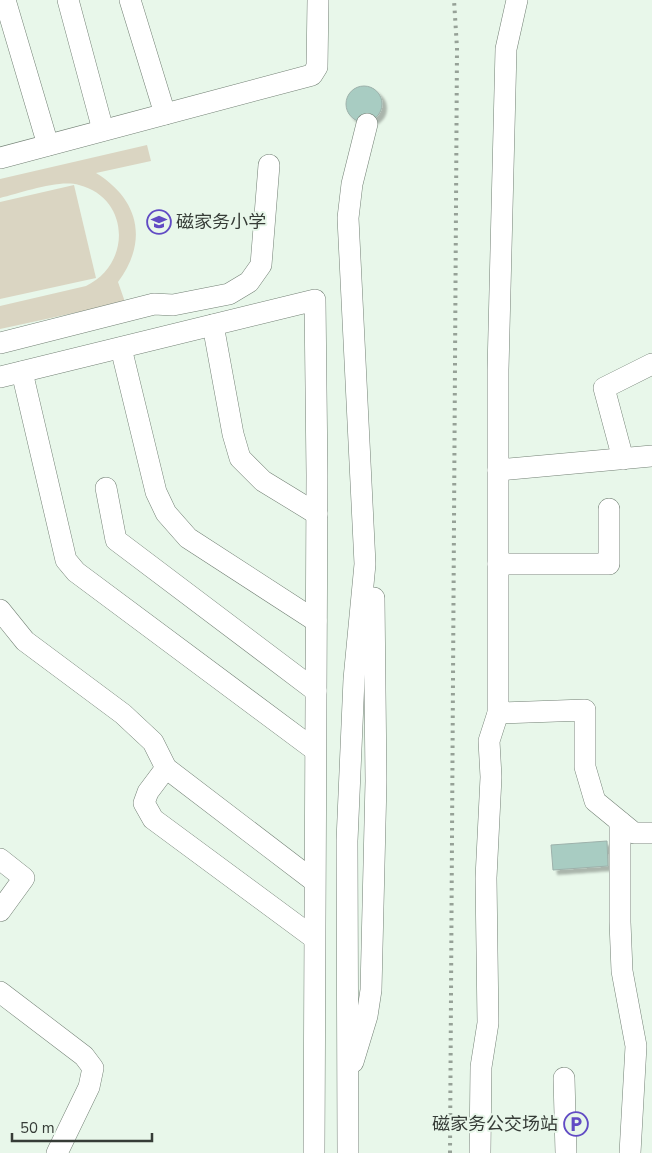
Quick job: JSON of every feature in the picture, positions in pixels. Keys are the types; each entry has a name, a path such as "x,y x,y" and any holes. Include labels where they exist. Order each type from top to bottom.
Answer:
{"street":[{"path":"5,0 48,145"},
{"path":"68,0 103,130"},
{"path":"130,0 165,114"},
{"path":"0,158 312,76 317,67 318,0"},
{"path":"480,1153 481,1068 488,1023 486,878 492,777 489,741 498,713 498,370 506,49 517,0"},
{"path":"348,1153 348,841 354,679 365,564 348,218 352,184 367,124"},
{"path":"0,343 154,304 174,305 230,294 249,282 260,266 268,165"},
{"path":"0,377 314,300 317,514 314,1153"},
{"path":"213,325 233,434 240,458 263,481 317,514"},
{"path":"121,348 156,492 166,513 188,538 316,622"},
{"path":"623,459 604,388 652,364"},
{"path":"22,372 66,560 76,572 315,750"},
{"path":"498,470 652,456"},
{"path":"106,488 116,540 316,691"},
{"path":"498,564 609,564 609,509"},
{"path":"0,610 25,642 123,714 147,736 153,742 166,768 314,880"},
{"path":"498,713 586,710 585,767 595,801 634,833 652,833"},
{"path":"166,768 148,792 144,803 153,819 314,938"},
{"path":"620,822 622,971 636,1046 630,1153"},
{"path":"0,860 24,878 0,912"},
{"path":"0,992 84,1056 93,1068 90,1087 57,1153"},
{"path":"564,1078 566,1153"}],"shaded area":[{"path":"147,145 151,161 96,173 111,184 122,196 130,209 135,223 136,237 133,252 118,282 125,302 0,329 0,306 86,286 101,276 111,263 117,248 119,232 116,217 108,203 96,192 79,185 61,184 40,187 0,198 0,179"},
{"path":"74,185 96,278 0,299 0,202"}],"building":[{"path":"364,86 371,87 377,91 381,97 381,111 377,117 371,121 364,122 357,121 351,117 347,111 346,104 347,97 351,91 357,87"},
{"path":"607,841 608,866 553,870 551,845"}],"railway":[{"path":"450,1153 457,48 454,0"}],"place":[{"name":"磁家务小学","path":"159,222"},
{"name":"磁家务公交场站","path":"576,1124"}]}
